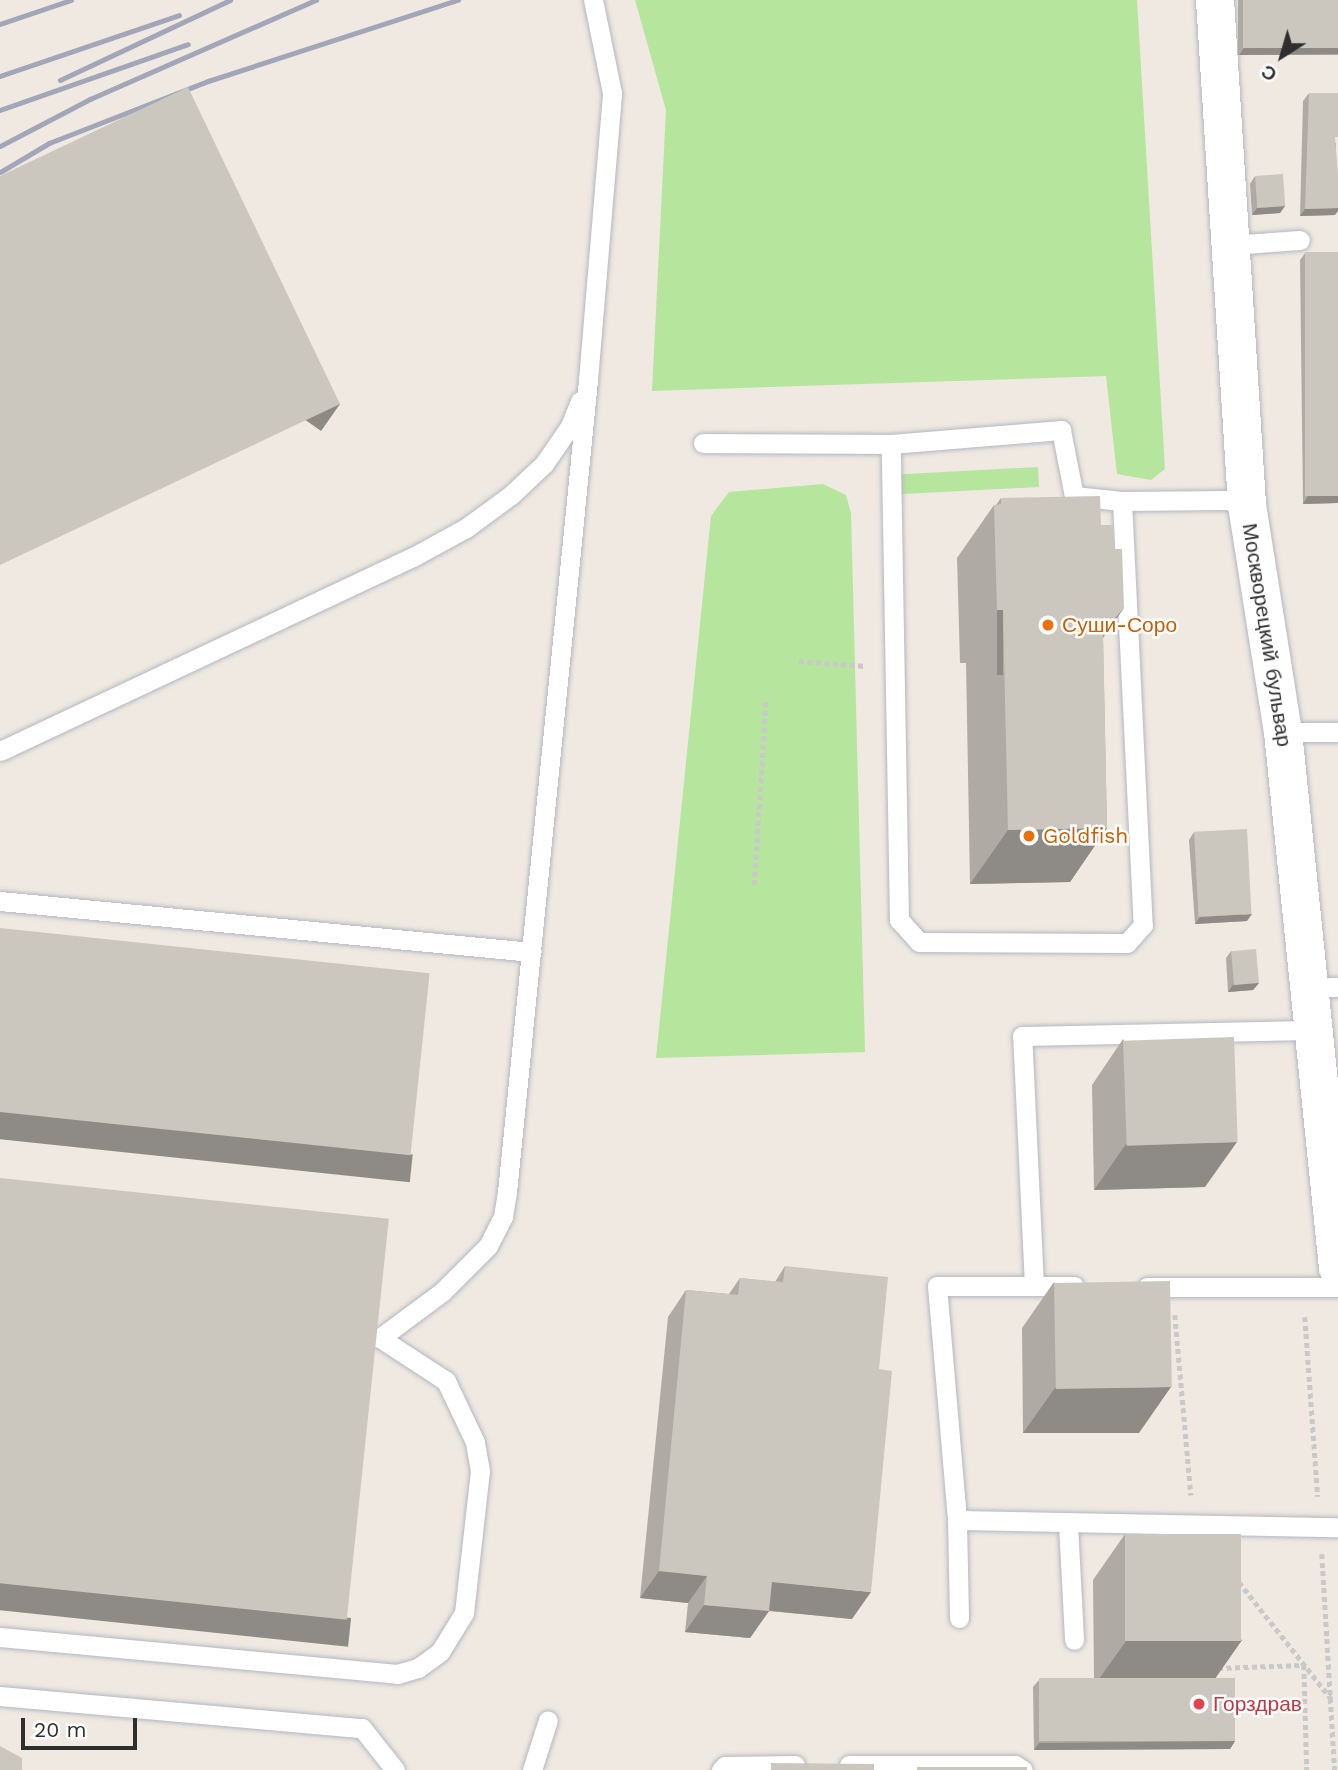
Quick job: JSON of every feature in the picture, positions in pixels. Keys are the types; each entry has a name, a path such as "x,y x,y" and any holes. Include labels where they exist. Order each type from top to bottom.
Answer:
{"street":[{"name":"Москворецкий бульвар","path":"1215,0 1247,505 1322,988 1310,1030 1338,1268"}],"lane":[{"path":"0,1637 397,1674 418,1668 440,1652 464,1613 479,1461 466,1416 446,1381 380,1338 466,1270 488,1246 502,1217 532,952 588,380 612,93 593,0"},
{"path":"1230,245 1300,240"},
{"path":"0,751 466,528 511,495 544,464 570,426 588,380"},
{"path":"703,443 891,444 1061,430 1074,496 1122,501 1227,500 1247,505"},
{"path":"891,444 899,920 919,942 1126,943 1143,925 1122,501"},
{"path":"1283,732 1338,732"},
{"path":"0,901 532,952"},
{"path":"1034,1286 1022,1036 1310,1030"},
{"path":"959,1618 957,1521 937,1286 1089,1286"},
{"path":"1131,1287 1338,1287"},
{"path":"957,1521 1338,1527"},
{"path":"1068,1524 1074,1640"},
{"path":"0,1696 362,1728 395,1770"},
{"path":"532,1770 548,1720"},
{"path":"721,1770 725,1766 988,1765 1015,1765 1023,1770"}],"path":[{"path":"799,661 895,668"},
{"path":"754,884 766,699"},
{"path":"1210,1668 1304,1665 1307,1770"}],"green space":[{"path":"635,0 1137,0 1165,469 1151,480 1117,474 1106,376 652,391 666,110"},
{"path":"1038,467 1039,487 898,494 897,474"},
{"path":"823,484 846,495 851,513 865,1052 656,1058 711,516 729,492"}],"building":[{"path":"1243,0 1338,0 1338,48 1243,48"},
{"path":"188,87 340,404 0,565 0,176"},
{"path":"1309,93 1338,93 1338,137 1335,137 1338,208 1305,209"},
{"path":"1283,174 1285,206 1257,208 1255,176"},
{"path":"1305,252 1338,252 1338,496 1305,496"},
{"path":"1100,496 1101,525 1113,525 1114,549 1122,549 1124,608 1103,632 1107,828 1008,830 1003,610 997,610 994,505 1001,504 1001,498"},
{"path":"1247,829 1251,914 1199,917 1194,832"},
{"path":"0,928 430,973 411,1155 0,1112"},
{"path":"1256,949 1259,983 1234,985 1231,951"},
{"path":"1234,1037 1238,1142 1127,1146 1123,1041"},
{"path":"0,1178 389,1219 347,1620 0,1583"},
{"path":"785,1266 888,1277 879,1369 892,1371 871,1592 772,1582 769,1611 704,1605 707,1576 659,1571 686,1290 738,1295 740,1278 783,1282"},
{"path":"1170,1281 1172,1387 1056,1389 1054,1283"},
{"path":"1125,1534 1241,1534 1241,1641 1125,1641"},
{"path":"1039,1678 1235,1678 1235,1741 1039,1741"},
{"path":"0,1746 22,1758 22,1770 0,1770"},
{"path":"771,1763 874,1764 874,1770 771,1770"},
{"path":"917,1767 1027,1767 1027,1770 917,1770"}],"railway":[{"path":"0,24 71,0"},
{"path":"60,80 230,0"},
{"path":"0,146 90,99 316,0"},
{"path":"0,172 49,143 208,81 458,0"},
{"path":"0,76 179,15"},
{"path":"0,110 188,44"}],"place":[{"name":"Суши-Соро","path":"1048,625"},
{"name":"Goldfish","path":"1029,836"},
{"name":"Горздрав","path":"1199,1704"}]}
